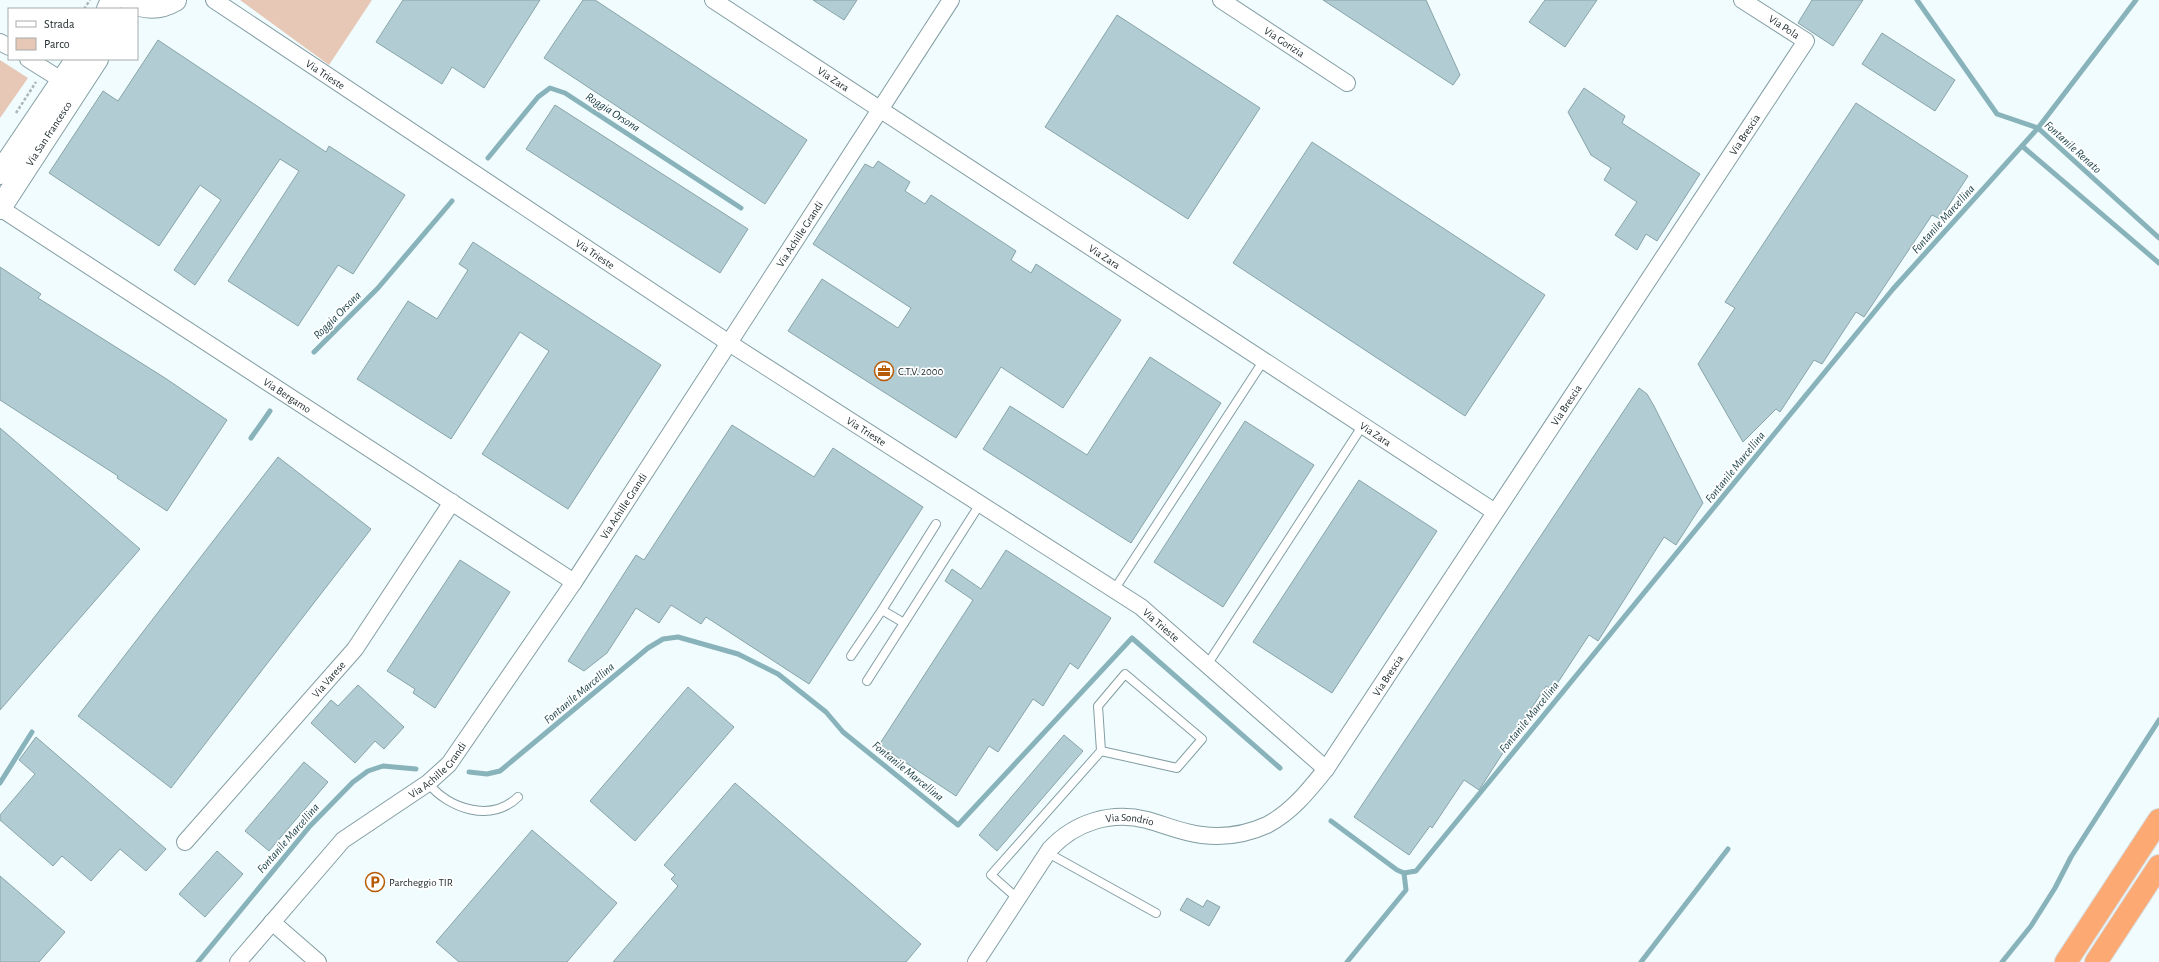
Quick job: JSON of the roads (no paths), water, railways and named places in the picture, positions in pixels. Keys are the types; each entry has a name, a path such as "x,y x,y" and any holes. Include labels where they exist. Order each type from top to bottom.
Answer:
{"highway":[{"path":"2066,962 2159,820"},
{"path":"2096,962 2159,866"}],"street":[{"path":"137,6 159,6 175,0"},
{"name":"Via Trieste","path":"214,0 729,343 1141,607 1326,769"},
{"name":"Via Zara","path":"713,0 1496,512"},
{"name":"Via Achille Grandi","path":"238,962 343,840 428,783 449,764 574,582 951,0"},
{"name":"Via Gorizia","path":"1221,0 1347,83"},
{"name":"Via Pola","path":"1742,0 1806,41"},
{"name":"Via Brescia","path":"1326,769 1806,41"},
{"path":"30,60 63,81"},
{"name":"Via San Francesco","path":"0,173 76,60"},
{"name":"Via San Francesco","path":"0,208 96,60"},
{"name":"Via Bergamo","path":"0,208 574,582"},
{"name":"Via Varese","path":"185,842 355,649 452,502"},
{"name":"Via Sondrio","path":"976,962 1048,853 1062,838 1077,828 1092,822 1114,817 1136,818 1202,835 1224,836 1246,833 1267,825 1286,813 1301,799 1326,769"},
{"path":"272,922 318,962"}],"lane":[{"path":"1114,590 1264,360"},
{"path":"1207,665 1363,425"},
{"path":"867,681 980,504"},
{"path":"852,656 936,524"},
{"path":"882,610 904,623"},
{"path":"1017,898 991,875 1102,751 1098,706 1125,674 1202,739 1177,768 1102,751"},
{"path":"428,783 444,800 468,809 494,809 510,803 518,797"},
{"path":"1048,853 1156,912"}],"waterway":[{"name":"Fontanile Renato","path":"1917,0 1997,114 2038,128 2159,238"},
{"name":"Fontanile Marcellina","path":"1331,821 1397,870 1404,873 1416,871 1893,289 2038,128 2136,0"},
{"name":"Roggia Orsona","path":"488,158 538,97 550,88 565,93 741,208"},
{"path":"2022,146 2159,263"},
{"name":"Roggia Orsona","path":"314,352 378,288 452,201"},
{"name":"Roggia Orsona","path":"251,438 270,411"},
{"name":"Fontanile Marcellina","path":"469,772 487,774 500,771 648,648 663,639 678,637 738,654 778,674 826,712 843,732 958,825 1132,638 1280,768"},
{"path":"2002,962 2031,926 2055,888 2071,857 2159,720"},
{"name":"Roggia Orsona","path":"0,783 32,732"},
{"name":"Fontanile Marcellina","path":"198,962 310,826 353,782 368,771 383,766 416,769"},
{"path":"1641,962 1728,849"},
{"path":"1347,962 1406,890 1404,873"}],"place":[{"name":"C.T.V. 2000","path":"884,371"},
{"name":"Parcheggio TIR","path":"375,882"}]}
